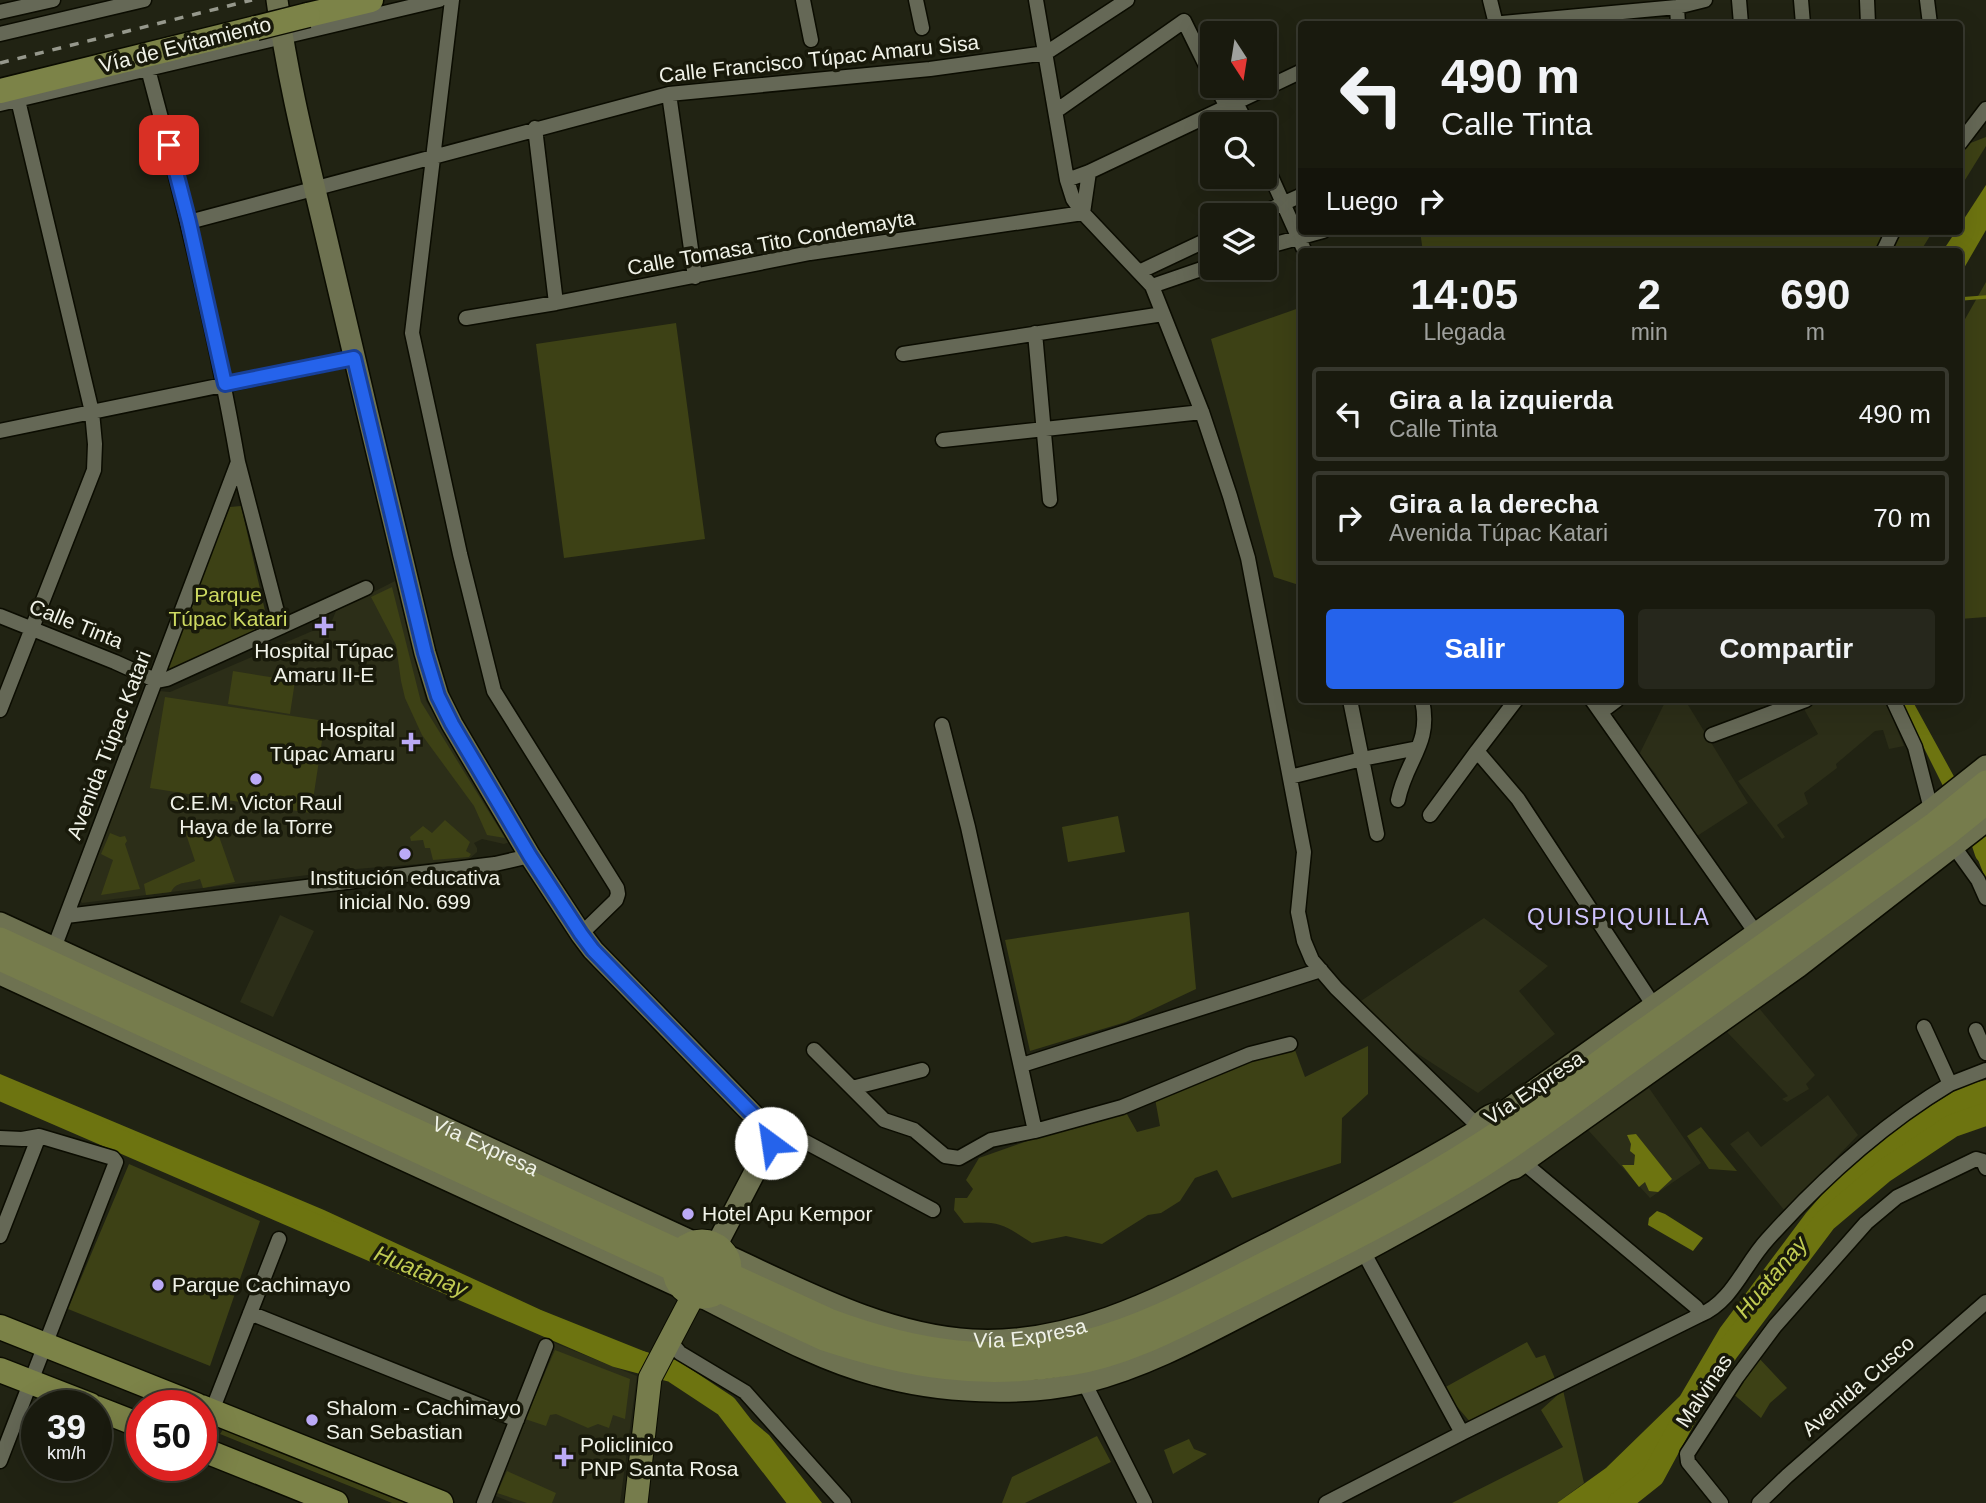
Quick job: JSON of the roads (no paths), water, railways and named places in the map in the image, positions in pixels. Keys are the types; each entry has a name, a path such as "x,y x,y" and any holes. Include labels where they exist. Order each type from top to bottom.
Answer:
{"highway":[{"name":"Vía de Evitamiento","path":"0,75 254,20 308,15 371,0"},
{"name":"Vía de Evitamiento","path":"9,95 254,20"},
{"path":"0,1326 158,1390"},
{"path":"0,1370 52,1390"},
{"path":"217,1414 442,1503"},
{"path":"217,1455 336,1503"}],"main road":[{"path":"277,0 282,37 314,187 425,653 438,696 530,856 593,950 770,1135 771,1143 702,1270 650,1378 636,1503"},
{"name":"Vía Expresa","path":"0,974 265,1096 872,1336 925,1349 980,1354 1030,1352 1083,1343 1143,1323 1496,1151 1798,967 1943,828 1985,773"},
{"name":"Vía Expresa","path":"0,923 285,1054 702,1270 832,1360 876,1376 923,1385 994,1391 1051,1388 1120,1372 1195,1339 1364,1253 1496,1151 1518,1121 1654,1006 1756,933 1986,803"},
{"name":"Vía Expresa","path":"1518,1121 1943,828 1986,821"},
{"name":"Vía Expresa","path":"0,939 147,1016"},
{"name":"Vía Expresa","path":"0,958 147,1016 702,1270"},
{"path":"147,1016 197,1014"},
{"path":"147,1016 181,1057"},
{"path":"285,1054 320,1095"},
{"path":"265,1096 320,1095"},
{"path":"1496,1151 1532,1142 1518,1121"}],"street":[{"path":"0,12 53,0"},
{"path":"0,104 9,95 148,69 282,37 308,15 439,0"},
{"path":"452,0 412,333 460,554 494,691 618,894 616,900 581,934"},
{"path":"803,0 811,40"},
{"path":"916,0 922,28"},
{"path":"1037,0 1067,180 1073,199 1152,286 1202,412 1248,558 1304,852 1299,886 1301,929 1312,960 1496,1151 1696,1307 1700,1315"},
{"path":"1046,53 1127,0"},
{"path":"1490,0 1494,21"},
{"path":"1549,21 1610,19 1705,0"},
{"path":"1739,0 1741,21"},
{"path":"1801,0 1803,21"},
{"path":"1867,0 1868,21"},
{"path":"1927,0 1930,21"},
{"path":"1,31 137,1"},
{"path":"1677,7 1678,21"},
{"path":"1056,111 1184,21 1200,54"},
{"name":"Calle Francisco Túpac Amaru Sisa","path":"189,222 669,94 917,70 1046,53"},
{"name":"Avenida Túpac Katari","path":"54,948 238,463 225,384 189,222 148,69"},
{"path":"1067,180 1298,73"},
{"path":"669,94 695,277"},
{"path":"0,710 94,470 95,444 92,412 9,95"},
{"path":"1226,98 1237,112"},
{"path":"1963,140 1986,109"},
{"path":"535,128 556,303"},
{"path":"1083,213 1089,172"},
{"path":"1277,188 1298,234"},
{"path":"1277,206 1298,197"},
{"name":"Calle Tomasa Tito Condemayta","path":"466,318 695,277 810,253 1083,213"},
{"path":"1139,272 1200,243"},
{"path":"1277,246 1303,245"},
{"path":"1152,286 1200,269"},
{"path":"903,355 1163,314"},
{"path":"1035,333 1050,500"},
{"path":"0,431 354,358"},
{"path":"943,440 1202,412"},
{"path":"238,463 281,627"},
{"path":"157,681 167,679 366,588"},
{"name":"Calle Tinta","path":"0,616 157,681"},
{"path":"1351,703 1377,834"},
{"path":"1398,800 1402,781 1424,733 1426,719 1423,703"},
{"path":"1430,815 1514,703"},
{"path":"1712,735 1798,703"},
{"path":"1894,703 1915,747 1943,828 1978,880 1986,898"},
{"path":"1596,706 1756,933"},
{"path":"942,725 968,827 1035,1131"},
{"path":"1290,777 1418,748"},
{"path":"1478,751 1518,799 1654,1006"},
{"path":"66,916 495,864 530,856"},
{"path":"1022,1065 1321,971"},
{"path":"1923,1027 1950,1084"},
{"path":"1976,1030 1986,1053"},
{"path":"814,1050 884,1120 914,1130 945,1156 959,1158 991,1140 1122,1107 1250,1054 1290,1044"},
{"path":"852,1088 922,1070"},
{"path":"1326,1503 1720,1304 1764,1242 1862,1145 1950,1084 1986,1070"},
{"path":"770,1135 788,1132 933,1210"},
{"path":"0,1138 23,1139 39,1136 113,1158 116,1162 0,1461"},
{"path":"0,1236 39,1136"},
{"name":"Malvinas","path":"1721,1503 1688,1462 1687,1454 1737,1377 1775,1326 1882,1208 1922,1184 1976,1159 1983,1161 1986,1168"},
{"path":"212,1390 250,1313 279,1239"},
{"path":"1364,1253 1462,1433"},
{"name":"Avenida Cusco","path":"1759,1503 1986,1302"},
{"path":"250,1313 517,1420"},
{"path":"668,1340 680,1353 744,1392 844,1503"},
{"path":"484,1503 546,1346"},
{"path":"1084,1382 1145,1503"}],"water":[{"path":"1986,185 1986,230 1963,270 1963,248 1945,248 1953,235 1963,235 1963,220"},
{"path":"1902,703 1914,703 1957,782 1986,851 1986,880 1971,842"},
{"path":"0,1074 324,1210 541,1310 691,1370 769,1435 822,1503 792,1503 726,1406 673,1371 617,1356 0,1089"},
{"path":"1986,1080 1986,1114 1952,1126 1883,1172 1825,1221 1728,1350 1691,1406 1653,1476 1619,1503 1557,1503 1606,1468 1680,1396 1720,1328 1806,1213 1863,1148 1964,1085"},
{"path":"1636,1134 1672,1179 1658,1192 1649,1191 1645,1182 1639,1187 1622,1165 1634,1165 1635,1155 1630,1151 1631,1144 1627,1135"},
{"path":"1657,1211 1703,1238 1693,1251 1648,1225 1649,1218"}],"waterway":[{"path":"1963,299 1986,297"},
{"name":"Huatanay","path":"1972,809 1986,852"},
{"name":"Huatanay","path":"0,1089 617,1356 673,1371 726,1406 801,1503"},
{"path":"1619,1503 1653,1476 1691,1406 1728,1350 1825,1221 1883,1172 1952,1126 1986,1114"}],"railway":[{"path":"0,63 252,0"}],"place":[{"name":"Hospital Túpac Amaru II-E","path":"324,626"},
{"name":"Hospital Túpac Amaru","path":"411,742"},
{"name":"C.E.M. Victor Raul Haya de la Torre","path":"256,779"},
{"name":"Institución educativa inicial No. 699","path":"405,854"},
{"name":"Hotel Apu Kempor","path":"688,1214"},
{"name":"Parque Cachimayo","path":"158,1285"},
{"name":"Shalom - Cachimayo San Sebastian","path":"312,1420"},
{"name":"Policlinico PNP Santa Rosa","path":"564,1457"}],"district":[{"name":"QUISPIQUILLA","path":"1619,917"}],"park label":[{"name":"Parque Túpac Katari","path":"228,607"}]}
